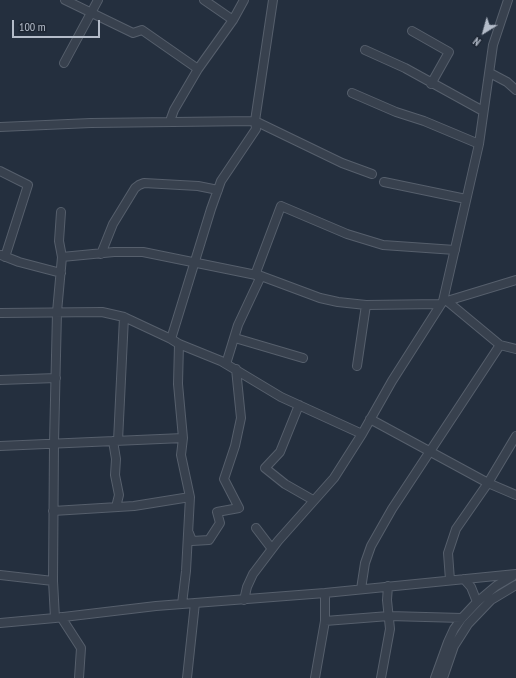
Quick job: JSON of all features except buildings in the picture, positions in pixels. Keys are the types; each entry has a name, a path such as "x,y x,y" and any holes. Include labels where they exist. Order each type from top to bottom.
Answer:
{"street":[{"path":"65,0 132,33 142,30 198,69"},
{"path":"64,63 98,0"},
{"path":"204,0 234,20"},
{"path":"170,121 174,110 198,69 234,20 244,0"},
{"path":"171,339 221,181 256,129 255,122 273,0"},
{"path":"244,600 247,587 253,574 313,500 334,478 444,302 479,144 493,45 508,0"},
{"path":"412,31 450,52 431,84"},
{"path":"365,50 405,68 431,84 483,111"},
{"path":"490,73 507,82 516,90"},
{"path":"352,92 396,112 424,120 479,144"},
{"path":"0,127 170,121 255,122 330,157 372,174"},
{"path":"0,171 28,185 2,256 61,273"},
{"path":"384,182 466,199"},
{"path":"101,254 113,224 139,184 198,186 218,190"},
{"path":"226,364 238,325 258,276 281,206 347,234 383,245 455,250"},
{"path":"61,212 59,241 62,257 57,312 54,443 53,581 62,617 67,628 81,648 79,678"},
{"path":"62,257 114,252 142,252 258,276 320,298 338,302 366,305 444,302 516,280"},
{"path":"444,302 500,345 516,349"},
{"path":"357,366 366,305"},
{"path":"0,313 102,312 124,317 179,344 226,364 281,397 362,434"},
{"path":"116,507 119,495 115,475 116,441 124,317"},
{"path":"235,338 303,358"},
{"path":"179,344 178,384 183,438 181,455 190,497 186,572 182,604"},
{"path":"361,589 365,563 371,546 411,479 500,345"},
{"path":"188,526 192,541 209,540 220,523 217,512 239,508 224,479 235,446 241,418 236,369"},
{"path":"0,380 56,378"},
{"path":"299,405 280,452 265,468 285,484 313,500"},
{"path":"370,419 488,483 516,495"},
{"path":"450,580 448,553 456,529 488,483 516,436"},
{"path":"0,446 183,438"},
{"path":"53,511 116,507 190,497"},
{"path":"256,528 272,550"},
{"path":"0,622 182,604 325,593 516,574"},
{"path":"443,678 443,668 448,642 454,629 477,602 496,586 516,574"},
{"path":"0,575 53,581"},
{"path":"464,579 471,586 477,602"},
{"path":"435,678 443,668 454,646 468,624 491,600 500,593 516,585"},
{"path":"380,678 390,629 387,600 388,586"},
{"path":"315,678 325,621 325,593"},
{"path":"187,678 195,603"},
{"path":"325,621 389,616 462,618"}]}
